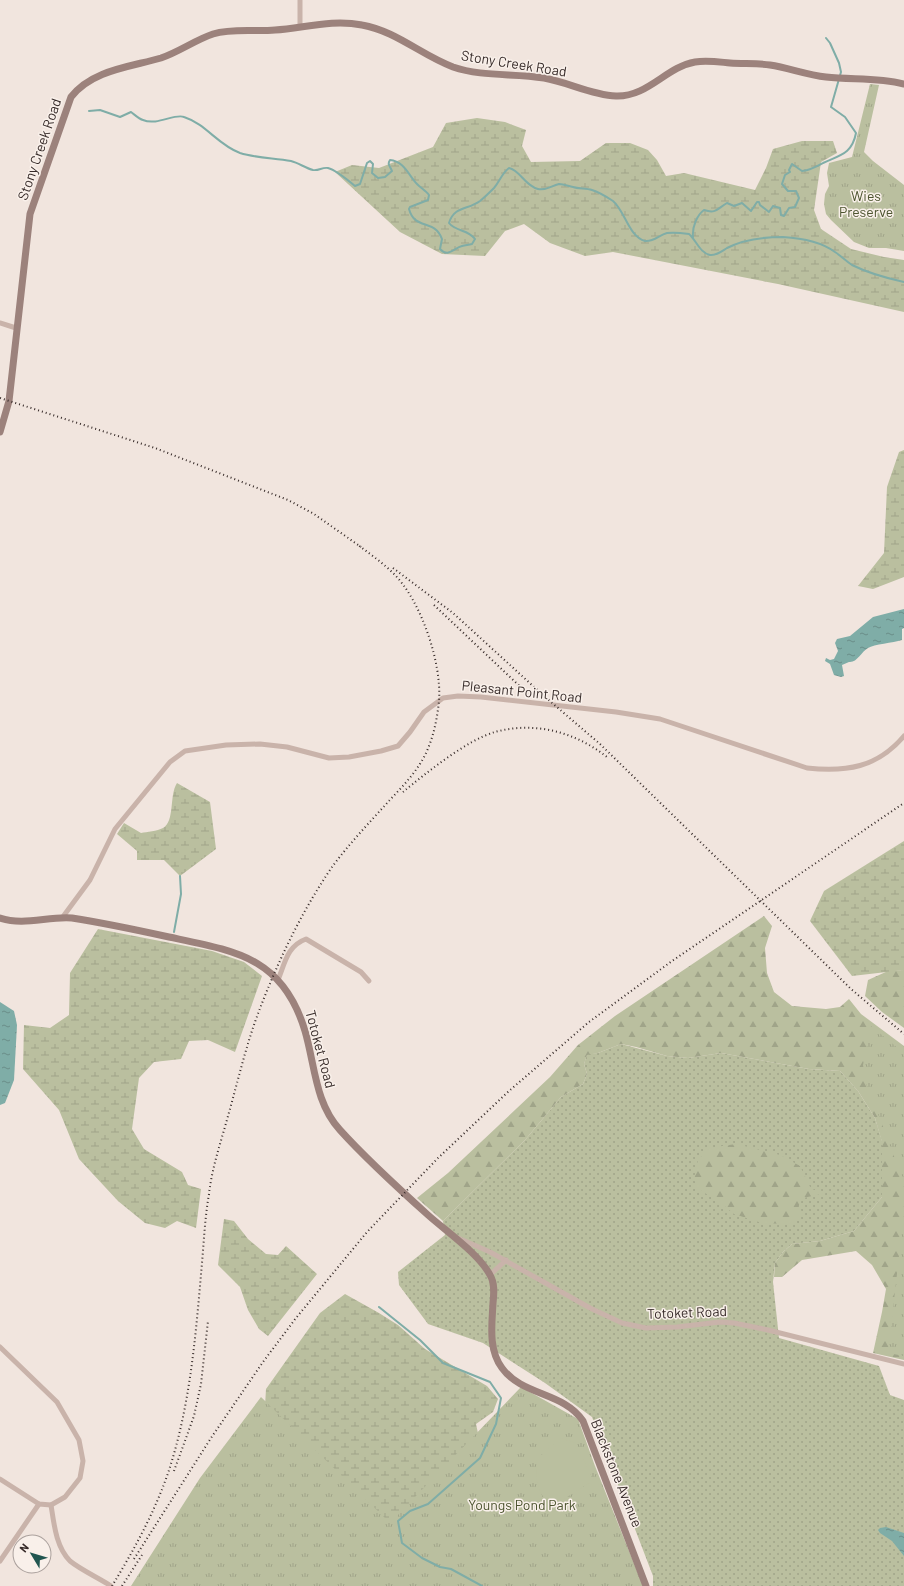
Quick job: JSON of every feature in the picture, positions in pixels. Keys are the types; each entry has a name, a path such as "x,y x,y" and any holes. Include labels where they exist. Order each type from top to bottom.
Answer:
{"main road":[{"name":"Stony Creek Road","path":"0,432 9,401 30,214 65,110 71,97 78,88 94,77 165,57 214,34 277,30 331,23 360,25 379,29 397,36 434,58 469,71 546,78 610,96 622,96 636,93 682,67 695,62 707,61 763,64 824,77 874,78 904,84"},
{"name":"Totoket Road","path":"0,918 26,922 62,918 157,934 227,950 257,962 278,980 290,995 301,1018 318,1089 331,1119 344,1134 418,1206 453,1237"},
{"name":"Blackstone Avenue","path":"453,1237 481,1262 490,1275 494,1289 492,1333 493,1346 498,1362 506,1373 514,1380 562,1402 579,1415 587,1430 646,1586"}],"street":[{"path":"300,0 300,26"},
{"path":"0,323 16,328"},
{"name":"Pleasant Point Road","path":"62,918 90,880 115,829 170,762 185,751 226,745 260,744 287,747 329,758 349,758 398,746 424,712 443,698 458,696 481,696 616,712 660,719 807,768 830,770 852,769 876,760 898,744 904,736"},
{"path":"278,980 287,954 299,942 306,939 361,972 369,981"},
{"name":"Totoket Road","path":"453,1237 506,1260 590,1308 622,1322 646,1328 677,1327 720,1322 734,1323 904,1364"},
{"path":"490,1275 506,1260"},
{"path":"0,1347 57,1402 79,1440 82,1461 80,1478 65,1497 51,1505 39,1504 0,1479"},
{"path":"0,1561 39,1504"},
{"path":"51,1505 55,1529 63,1553 71,1562 111,1586"}],"green space":[{"name":"Wies Preserve","path":"870,84 879,85 864,152 873,161 904,185 904,251 886,248 869,248 854,242 826,214 824,204 825,194 829,186 827,173 829,163 852,157"},
{"path":"477,118 505,122 526,130 522,146 531,162 580,161 606,143 630,143 648,150 657,160 666,176 684,173 755,190 766,168 773,149 802,141 833,141 837,153 821,162 814,210 821,229 851,249 904,260 904,312 778,284 613,252 585,256 550,243 524,224 505,231 485,256 442,254 400,232 335,172 352,165 379,168 433,147 446,123"},
{"path":"904,450 904,577 873,589 858,586 884,553 887,487 899,452"},
{"path":"177,783 210,802 216,849 180,876 164,860 137,860 137,851 117,834 124,823 141,833 155,831 167,825 171,814 173,794"},
{"path":"904,841 904,970 852,976 810,921 824,891"},
{"path":"764,916 772,926 765,948 767,973 774,992 792,1006 826,1009 840,1007 849,999 861,1014 904,1046 904,1360 873,1353 886,1289 872,1265 856,1251 802,1260 782,1277 774,1277 775,1263 783,1252 792,1244 820,1241 854,1231 882,1197 882,1142 875,1118 858,1091 840,1071 809,1069 721,1053 688,1058 667,1056 621,1044 598,1053 587,1055 584,1064 587,1074 583,1084 561,1097 525,1140 443,1221 417,1198 448,1173 550,1077 578,1045 615,1016"},
{"path":"98,929 212,951 244,962 262,976 235,1052 208,1040 189,1041 181,1059 154,1062 139,1078 132,1129 144,1149 182,1172 188,1185 201,1189 196,1228 177,1221 165,1228 145,1223 118,1201 79,1159 59,1110 23,1069 24,1025 50,1028 69,1015 70,973"},
{"path":"904,970 904,1028 882,1012 865,996 868,980 888,971"},
{"path":"871,1026 904,1053 904,1180 868,1092 863,1065"},
{"path":"621,1044 667,1056 688,1058 721,1053 809,1069 840,1071 858,1091 875,1118 882,1141 882,1197 854,1231 820,1241 792,1244 783,1252 775,1263 773,1282 779,1338 879,1366 890,1395 904,1400 904,1586 653,1586 653,1576 592,1417 545,1383 483,1343 428,1324 399,1285 398,1272 445,1235 443,1221 525,1140 561,1097 583,1084 587,1074 584,1064 587,1054 598,1053"},
{"path":"736,1144 780,1155 800,1166 811,1189 826,1193 803,1198 798,1207 804,1214 794,1222 787,1224 762,1223 734,1214 721,1203 697,1188 694,1179 698,1160 709,1148"},
{"path":"904,1212 904,1356 888,1353"},
{"path":"224,1219 234,1221 248,1239 266,1254 278,1255 286,1246 317,1274 268,1336 259,1329 248,1310 240,1287 218,1265"},
{"path":"345,1294 398,1325 425,1349 487,1386 498,1399 493,1412 476,1424 482,1452 391,1540 264,1423 266,1389 320,1313"},
{"name":"Youngs Pond Park","path":"521,1387 578,1419 595,1466 643,1586 131,1586 200,1478 261,1397 390,1523"},
{"path":"560,1438 576,1443 591,1475 591,1482 551,1507 539,1490 536,1473 537,1459"}],"water":[{"path":"904,609 904,628 902,629 902,640 875,645 868,648 854,661 842,665 844,676 841,677 834,675 830,664 825,661 826,658 830,660 834,659 838,651 835,643 837,639 850,636 873,617"},
{"path":"0,1002 14,1011 17,1025 14,1080 5,1103 0,1105"},
{"path":"886,1527 904,1533 904,1556 892,1541 878,1530"}],"waterway":[{"path":"693,237 694,225 701,212 704,210 714,211 727,203 734,206 742,203 751,211 757,202 759,202 760,205 769,212 773,206 780,208 781,215 784,216 789,208 795,207 799,198 796,191 788,191 782,184 785,175 790,172 789,170 792,164 802,171 811,169 840,156 852,145 856,133 845,117 831,107 841,72 839,63 830,43 826,38"},
{"path":"89,111 100,110 120,117 131,112 140,119 154,122 180,116 184,117 199,124 225,145 240,153 291,161 313,170 328,168 338,173 355,186 360,184 367,163 370,161 373,164 372,173 378,178 385,177 392,171 389,163 390,160 395,161 403,166 417,184 429,195 428,200 410,207 409,209 412,216 416,220 430,226 439,233 442,239 440,249 446,253 459,247 472,244 475,239 469,234 452,226 449,223 451,218 458,211 475,204 482,199 494,188 509,168 513,169 530,185 538,189 546,189 561,184 575,188 590,189 602,195 617,205 631,229 640,239 645,241 667,233 689,234 703,252 714,255 740,242 754,239 768,237 797,238 823,245 858,268 904,282"},
{"path":"174,932 181,894 180,876"},
{"path":"379,1307 420,1340 443,1363 490,1382 501,1398 496,1424 480,1458 428,1504 410,1511 398,1521 402,1543 422,1558 440,1567 451,1569 482,1586"}],"railway":[{"path":"0,398 155,448 288,500 314,514 361,547"},
{"path":"112,1586 129,1558 159,1498 177,1442 192,1366 206,1220 212,1174 254,1024 291,937 321,884 345,850 403,786 416,769 424,757 434,730 439,701 439,686 437,669 428,633 413,600 404,586 381,562 358,545"},
{"path":"393,568 453,613 544,696 600,744 851,989 904,1034"},
{"path":"434,605 529,695"},
{"path":"403,792 460,749 484,736 510,729 540,728 568,735 595,748 607,757"},
{"path":"134,1559 211,1438 263,1362 296,1318 367,1232 438,1158 509,1091 589,1022 672,961 904,803"},
{"path":"174,1471 194,1416 201,1384 208,1321"},
{"path":"122,1586 142,1555"}]}
